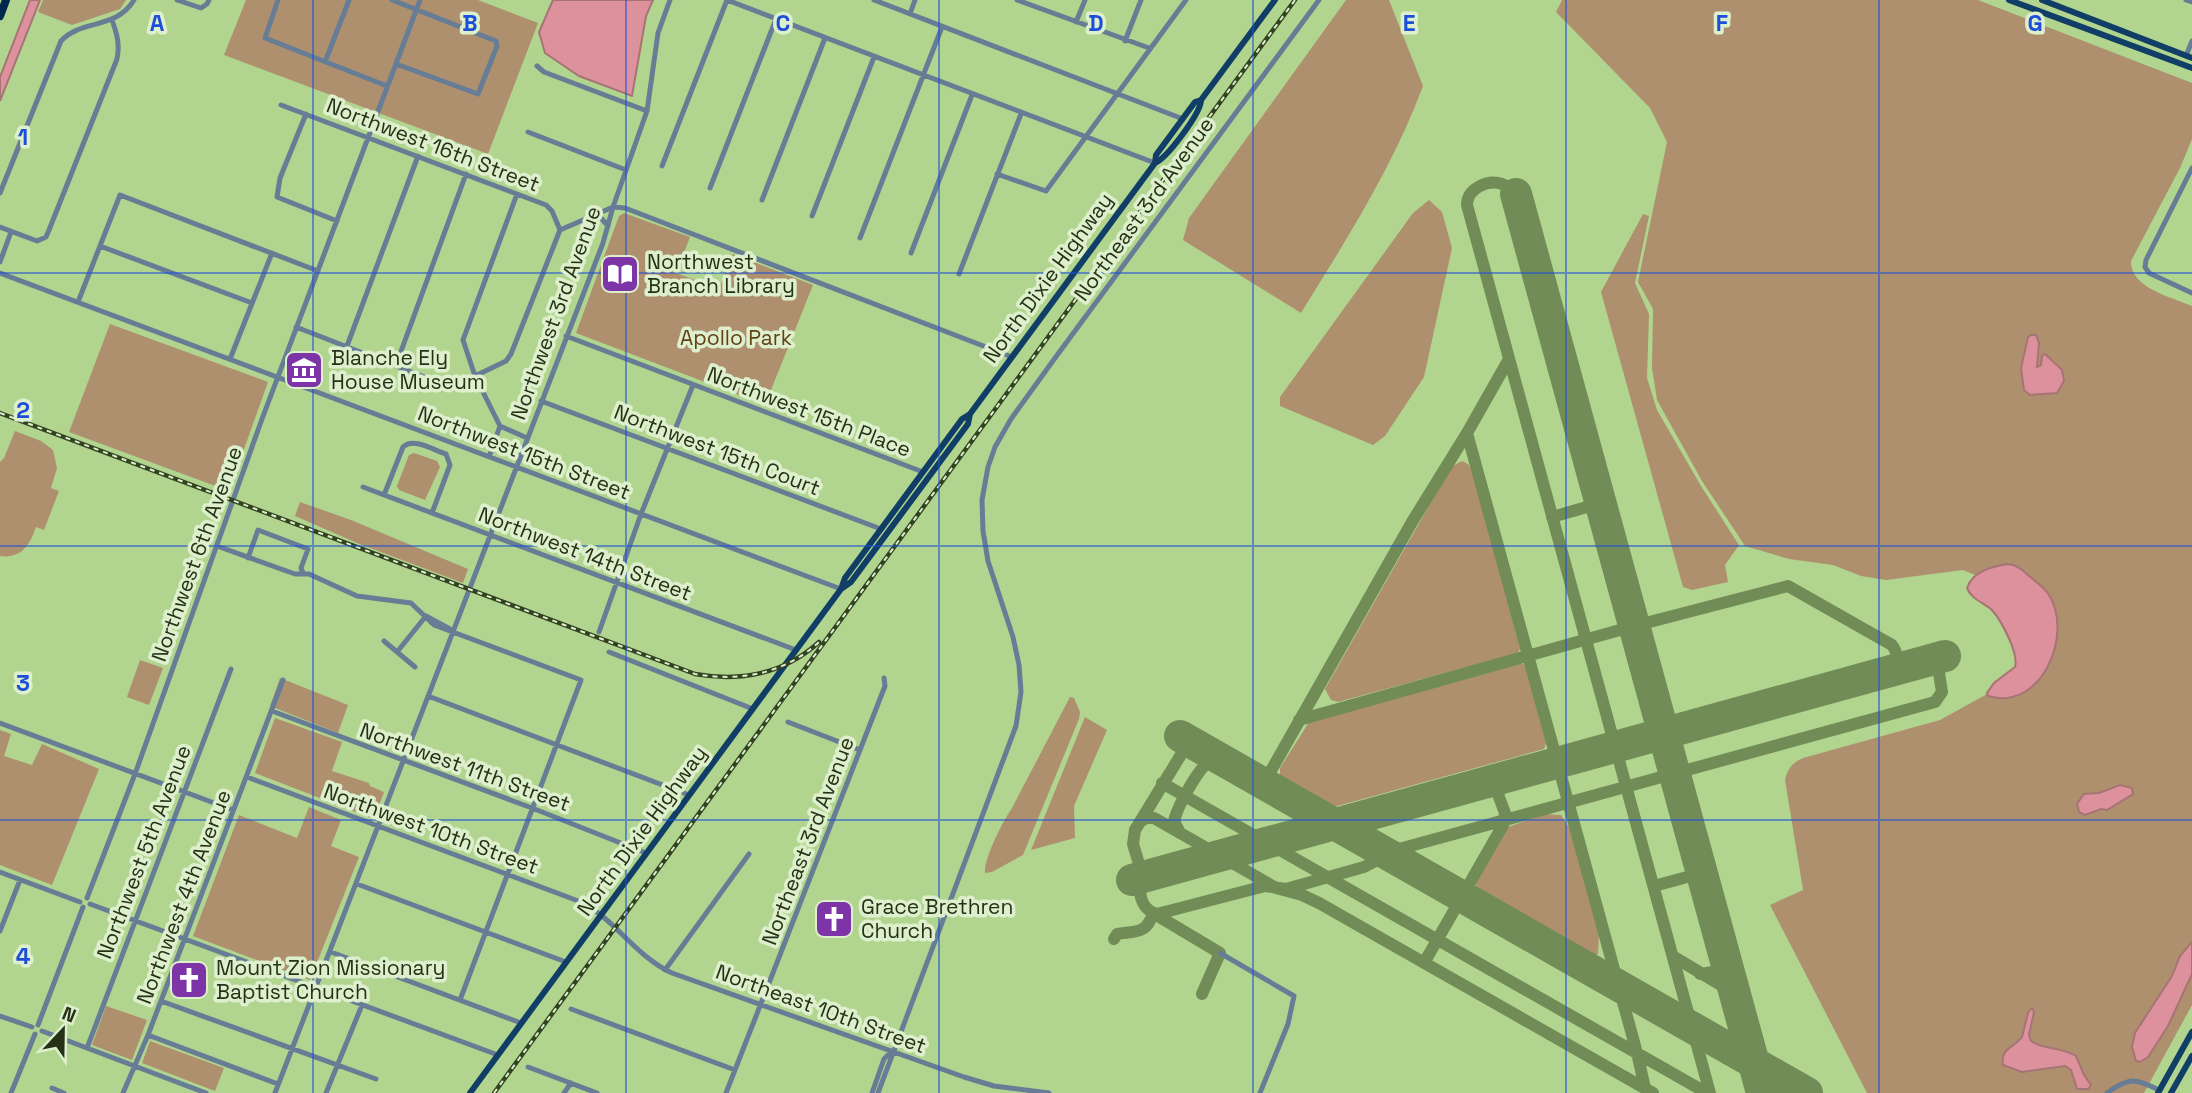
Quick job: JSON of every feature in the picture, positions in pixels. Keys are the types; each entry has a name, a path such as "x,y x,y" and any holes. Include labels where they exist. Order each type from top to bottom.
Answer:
{"highway":[{"path":"0,16 6,0"}],"main road":[{"path":"2009,0 2192,68"},
{"path":"2042,0 2189,57"},
{"name":"North Dixie Highway","path":"470,1093 841,589 845,578 962,419 970,414 1155,163 1156,155 1195,102 1201,100 1274,2"},
{"name":"North Dixie Highway","path":"1155,163 1162,160 1201,107 1201,100"},
{"name":"North Dixie Highway","path":"841,589 851,582 968,424 970,414"},
{"path":"2159,1092 2192,1032"},
{"path":"2171,1093 2192,1056"},
{"path":"2171,1093 2173,1066"}],"street":[{"path":"0,193 61,41 73,32 120,16 134,0"},
{"path":"177,0 201,8 209,0"},
{"path":"278,0 265,38 387,86"},
{"path":"325,62 349,0"},
{"path":"392,0 496,41 497,46 478,94 396,64"},
{"path":"369,138 420,0"},
{"name":"Northwest 3rd Avenue","path":"275,1093 608,226 647,111 657,33 670,0"},
{"path":"662,166 727,0 1155,163"},
{"path":"874,0 1183,119"},
{"path":"910,14 915,0"},
{"path":"1017,0 1149,48"},
{"path":"1076,22 1085,0"},
{"path":"1125,41 1141,0"},
{"path":"997,173 1046,191 1186,0"},
{"path":"1265,0 1274,2"},
{"name":"Northeast 3rd Avenue","path":"892,1051 1016,726 1021,692 1019,665 1013,636 988,561 983,531 982,500 998,440 1055,358 1319,0"},
{"path":"2186,0 2192,2"},
{"path":"710,188 775,19"},
{"path":"0,227 37,241 46,237 117,59 118,39 112,20"},
{"path":"860,238 942,27"},
{"path":"762,200 825,38"},
{"path":"2189,57 2192,41"},
{"path":"812,216 874,57"},
{"path":"537,66 544,72 647,111"},
{"path":"911,253 972,95"},
{"name":"Northwest 16th Street","path":"281,105 546,205 552,211 560,230"},
{"path":"306,114 280,178 277,197 337,221"},
{"path":"959,274 1021,114"},
{"path":"528,132 626,170"},
{"name":"Northwest 6th Avenue","path":"11,1093 135,774 277,377 369,138"},
{"path":"347,346 418,156"},
{"path":"2192,168 2145,267 2149,273 2192,293"},
{"path":"396,365 466,174"},
{"path":"517,194 463,340 475,376 500,426 527,438"},
{"path":"78,302 120,195 318,271"},
{"path":"296,327 446,385 475,376 506,361 511,354 560,230 613,206 625,208 1012,357"},
{"path":"591,216 601,218 608,226"},
{"path":"0,262 11,232"},
{"path":"100,246 252,303"},
{"path":"230,359 272,253"},
{"name":"Northwest 15th Street","path":"0,273 841,589"},
{"name":"Northwest 15th Place","path":"566,336 923,472"},
{"path":"599,632 641,514 693,385"},
{"name":"Northwest 15th Court","path":"541,401 881,529"},
{"path":"489,457 500,426"},
{"path":"384,495 407,443 413,442 446,454 450,465 432,513"},
{"name":"Northwest 14th Street","path":"363,487 796,650"},
{"path":"248,558 257,530 308,549 303,573"},
{"path":"217,546 295,574 303,573 357,596 411,603 435,625 582,680 460,1000"},
{"path":"397,652 426,616"},
{"path":"384,641 415,667"},
{"path":"608,652 753,709"},
{"name":"Northwest 5th Avenue","path":"87,1048 231,669"},
{"name":"Northeast 3rd Avenue","path":"728,1093 885,686 884,678"},
{"name":"Northwest 4th Avenue","path":"123,1093 148,1035 283,680"},
{"path":"428,696 690,795"},
{"name":"Northwest 11th Street","path":"272,711 646,853"},
{"path":"788,722 860,750"},
{"path":"0,723 233,810"},
{"name":"Northwest 10th Street","path":"247,777 581,902 602,915"},
{"path":"665,970 749,854"},
{"path":"0,873 498,1055"},
{"path":"0,930 20,880"},
{"path":"357,884 566,962"},
{"name":"Northeast 10th Street","path":"602,915 647,959 665,970 964,1077 994,1086 1049,1093"},
{"path":"331,953 521,1023"},
{"path":"1220,953 1294,996 1288,1024 1260,1093"},
{"path":"160,1001 376,1079"},
{"path":"326,1093 362,1005"},
{"path":"571,1009 735,1070"},
{"path":"0,1016 206,1093"},
{"path":"148,1035 278,1084"},
{"path":"872,1093 884,1059 892,1051"},
{"path":"878,1093 892,1051"},
{"path":"528,1067 597,1093"},
{"path":"2107,1093 2132,1080 2159,1092"},
{"path":"564,1093 571,1083"},
{"path":"52,1088 64,1093"}],"green space":[{"path":"43,0 126,0 120,9 72,25 38,12"},
{"path":"246,0 478,0 538,23 488,154 224,55"},
{"path":"1346,0 1389,0 1423,86 1383,174 1301,313 1183,240 1189,218"},
{"path":"1562,0 1978,0 2192,83 2192,139 2180,168 2131,261 2137,278 2145,285 2192,306 2192,1005 2144,1093 1867,1093 1770,905 1803,890 1786,776 1791,766 1803,758 1940,720 1987,694 1994,683 2015,667 2017,661 1997,617 1968,592 1968,583 1975,575 1963,570 1886,580 1861,576 1833,565 1789,559 1745,546 1702,481 1657,400 1652,368 1653,309 1638,282 1667,142 1650,108 1556,12"},
{"path":"1429,200 1442,212 1452,248 1424,377 1385,436 1373,445 1280,406 1280,397 1413,213"},
{"name":"Apollo Park","path":"624,213 690,237 676,273 719,289 733,254 813,285 765,405 576,333 619,216"},
{"path":"1643,214 1649,216 1635,283 1649,314 1647,378 1657,410 1739,545 1725,565 1728,582 1692,590 1683,587 1601,292"},
{"path":"110,324 268,382 229,491 69,432"},
{"path":"15,431 41,441 53,450 57,468 51,488 59,491 44,530 36,527 28,545 19,553 0,556 0,462"},
{"path":"414,453 437,461 440,467 425,500 399,490 397,486 409,455"},
{"path":"1462,461 1472,470 1520,649 1518,653 1338,702 1331,700 1325,689 1451,467"},
{"path":"300,502 351,520 468,569 463,583 357,543 295,516"},
{"path":"140,660 163,668 149,705 127,697"},
{"path":"1520,663 1525,665 1546,743 1544,749 1330,808 1283,781 1280,776 1280,768 1309,722"},
{"path":"280,678 348,705 338,733 270,706"},
{"path":"1070,697 1074,698 1080,712 1079,719 1023,855 985,873 999,830"},
{"path":"1085,717 1107,730 1074,806 1075,838 1031,850"},
{"path":"275,718 342,742 332,771 369,783 384,792 374,819 255,773"},
{"path":"0,730 11,734 4,756 32,765 42,744 99,769 52,885 0,865"},
{"path":"309,807 341,820 331,846 359,857 310,980 193,936 239,815 297,838"},
{"path":"1545,814 1561,815 1570,829 1599,934 1598,954 1593,957 1477,890 1476,882 1508,827"},
{"path":"106,1006 147,1020 132,1060 92,1045"},
{"path":"150,1041 224,1068 215,1091 142,1063"}],"shaded area":[{"path":"30,0 40,0 0,101 0,77"},
{"path":"553,0 653,0 646,16 632,96 579,76 545,53 539,32"},
{"path":"2036,335 2039,343 2037,367 2041,365 2042,356 2045,354 2062,370 2064,381 2057,393 2030,395 2024,390 2021,368 2028,337"},
{"path":"2007,564 2019,568 2047,592 2056,611 2057,630 2055,649 2037,682 2023,693 2007,698 1988,696 1987,693 1994,683 2015,667 2012,645 1996,615 1967,588 1978,574"},
{"path":"2120,785 2132,788 2133,794 2107,810 2101,809 2085,815 2079,812 2077,804 2084,794 2099,793"},
{"path":"2192,942 2192,974 2168,1026 2148,1057 2140,1062 2136,1061 2132,1047 2135,1033 2172,976 2180,956"},
{"path":"2032,1008 2034,1012 2029,1035 2031,1041 2076,1056 2091,1085 2088,1089 2077,1089 2071,1070 2065,1066 2022,1072 2003,1065 2006,1052 2022,1037 2028,1013"}],"taxiway":[{"path":"1516,194 1502,184 1484,184 1470,194 1467,205 1710,1093"},
{"path":"1264,783 1412,522 1509,359"},
{"path":"1467,433 1645,1088"},
{"path":"1552,517 1601,503"},
{"path":"1299,720 1634,626 1788,586 1892,645 1896,662 1883,673"},
{"path":"1150,875 1141,883 1140,893 1145,906 1157,914 1265,886 1286,889 1364,867 1399,849 1935,702 1942,692 1939,673 1930,665 1914,665"},
{"path":"1143,877 1133,844 1135,830 1182,753 1192,749 1207,751"},
{"path":"1180,833 1174,821 1190,786 1208,762 1214,758 1222,759"},
{"path":"1424,963 1503,825 1505,813 1493,781"},
{"path":"1162,783 1707,1093"},
{"path":"1140,822 1146,818 1154,818 1276,888 1319,903 1653,1093"},
{"path":"1654,886 1702,873"},
{"path":"1114,939 1117,934 1144,928 1153,913 1220,953 1202,994"},
{"path":"1674,957 1736,994"},
{"path":"1700,974 1719,971 1726,957"}],"runway":[{"path":"1516,194 1762,1093"},
{"path":"1132,880 1945,656"},
{"path":"1180,736 1807,1093"}],"railway":[{"path":"494,1093 1295,0"},
{"path":"0,413 695,674 728,677 761,673 791,662 819,642"}],"place":[{"name":"Northwest Branch Library","path":"620,274"},
{"name":"Blanche Ely House Museum","path":"304,370"},
{"name":"Grace Brethren Church","path":"834,919"},
{"name":"Mount Zion Missionary Baptist Church","path":"189,980"}]}
